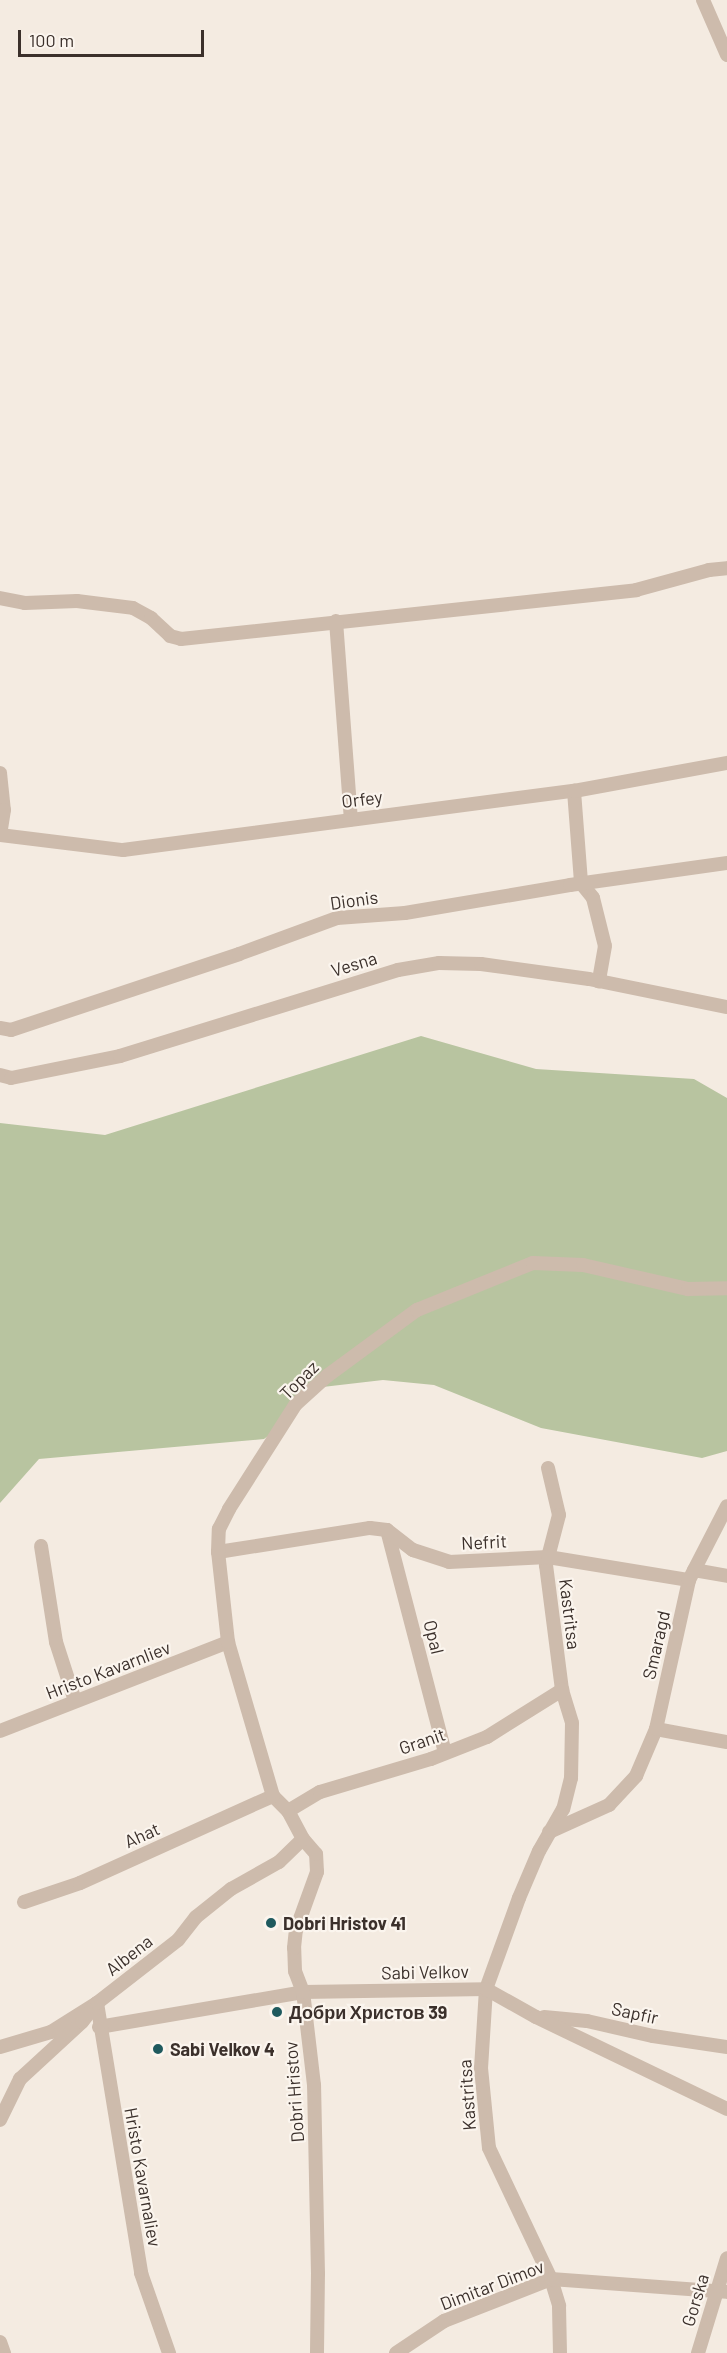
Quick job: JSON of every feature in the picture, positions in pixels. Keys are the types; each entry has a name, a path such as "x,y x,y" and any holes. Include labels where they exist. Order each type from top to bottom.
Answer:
{"street":[{"path":"703,0 727,55"},
{"path":"0,598 25,603 77,601 133,609 151,618 170,636 181,639 636,590 709,570 727,568"},
{"path":"336,621 351,819"},
{"name":"Orfey","path":"0,834 123,850 574,791 727,763"},
{"path":"0,773 4,810 0,834"},
{"path":"574,791 581,883 593,898 604,937 605,946 599,981"},
{"name":"Dionis","path":"0,1028 11,1030 337,918 405,913 581,883 727,863"},
{"name":"Vesna","path":"0,1075 11,1078 120,1056 398,970 439,963 481,964 599,981 727,1007"},
{"name":"Topaz","path":"303,1839 288,1811 273,1796 228,1642 218,1552 219,1529 229,1509 296,1404 327,1376 417,1311 533,1263 583,1265 688,1289 727,1288"},
{"name":"Kastritsa","path":"548,1468 559,1515 546,1565 562,1690 572,1723 571,1778 563,1809 549,1832 519,1898 486,1989 481,2068 489,2148 551,2279 559,2306 560,2353"},
{"name":"Smaragd","path":"549,1832 609,1805 636,1776 656,1729 691,1575 727,1506"},
{"path":"218,1552 370,1528 387,1530"},
{"name":"Nefrit","path":"387,1530 413,1550 450,1562 548,1557 691,1575 727,1576"},
{"name":"Opal","path":"387,1530 445,1753"},
{"path":"41,1546 56,1642 75,1701"},
{"name":"Hristo Kavarnliev","path":"0,1731 228,1642"},
{"name":"Granit","path":"288,1811 320,1792 445,1753 487,1737 562,1690"},
{"path":"656,1729 727,1742"},
{"name":"Ahat","path":"24,1902 80,1883 273,1796"},
{"name":"Dobri Hristov","path":"303,1839 316,1854 317,1872 296,1930 295,1971 303,1992 314,2085 318,2274 317,2353"},
{"name":"Albena","path":"0,2120 20,2079 82,2022 97,2003 178,1940 196,1917 231,1889 279,1862 303,1839"},
{"name":"Sabi Velkov","path":"99,2027 303,1992 486,1989 536,2017 727,2109"},
{"path":"0,2047 51,2032 97,2003"},
{"name":"Hristo Kavarnaliev","path":"97,2003 99,2027 141,2273 169,2353"},
{"name":"Sapfir","path":"536,2017 587,2020 653,2036 727,2047"},
{"name":"Gorska","path":"698,2353 722,2292 727,2258"},
{"name":"Dimitar Dimov","path":"396,2353 444,2321 551,2279 722,2292"},
{"path":"0,2343 4,2353"}],"green space":[{"path":"421,1036 536,1069 694,1079 727,1098 727,1451 702,1458 541,1428 434,1385 383,1380 314,1388 285,1423 264,1439 39,1459 0,1503 0,1123 105,1135"}],"place":[{"name":"Dobri Hristov 41","path":"271,1923"},
{"name":"Добри Христов 39","path":"277,2012"},
{"name":"Sabi Velkov 4","path":"158,2049"}]}
